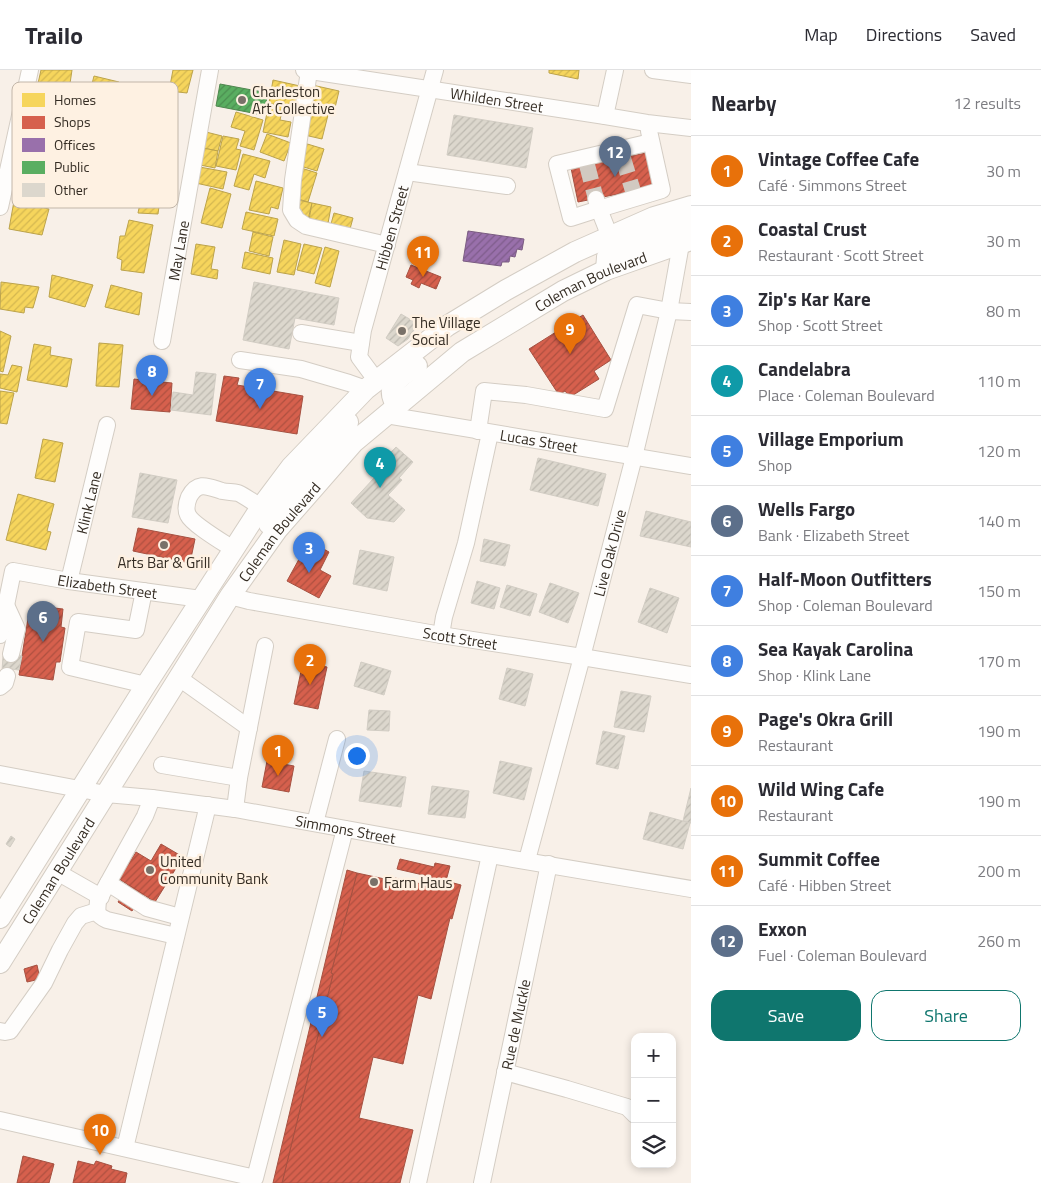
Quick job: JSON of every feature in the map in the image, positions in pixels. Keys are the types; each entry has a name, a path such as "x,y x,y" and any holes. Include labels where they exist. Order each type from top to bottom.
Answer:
{"main road":[{"name":"Coleman Boulevard","path":"0,918 260,507 291,467 349,406 371,385 448,326 506,290 575,252 656,217 691,206"},
{"path":"606,270 607,257 612,250 691,220"},
{"name":"Coleman Boulevard","path":"0,963 230,596 276,530 354,442 462,352 563,291 606,270 686,242"},
{"path":"391,411 392,388 396,382 483,316 487,309 487,302"},
{"path":"276,530 269,524 269,518 347,427 349,406"}],"street":[{"name":"May Lane","path":"162,341 210,70"},
{"name":"Hibben Street","path":"371,385 359,357 361,343 435,70"},
{"path":"605,116 615,70"},
{"path":"653,70 691,75"},
{"path":"314,71 292,180 291,210 297,220 306,226 387,245"},
{"name":"Whilden Street","path":"314,71 647,124 691,128"},
{"path":"647,124 662,190 598,204 571,218 557,164 586,161 622,153 651,142"},
{"path":"0,207 12,152"},
{"path":"407,172 507,186"},
{"path":"639,195 656,217"},
{"path":"598,204 610,237"},
{"name":"Live Oak Drive","path":"527,860 634,457 686,242"},
{"path":"441,635 444,617 466,543 484,432 484,391 526,395 605,408 637,305 669,311 691,312"},
{"path":"302,333 361,343"},
{"path":"240,360 301,369 349,382 371,385"},
{"name":"Lucas Street","path":"391,411 484,432 691,466"},
{"name":"Klink Lane","path":"69,581 108,425"},
{"path":"233,550 192,520 186,513 186,502 191,493 202,485 212,486 223,491 239,494 260,507"},
{"name":"Elizabeth Street","path":"6,606 14,571 69,581 201,599"},
{"path":"144,591 136,630 78,622 70,667 146,685"},
{"name":"Scott Street","path":"230,596 441,635 691,675"},
{"path":"0,635 6,606"},
{"path":"6,606 17,628 11,654"},
{"path":"235,809 239,778 265,646"},
{"path":"179,678 249,728"},
{"path":"315,824 337,739"},
{"path":"162,765 239,778"},
{"name":"Simmons Street","path":"0,774 106,794 235,809 691,889"},
{"path":"0,1031 10,1030 44,983 75,923 102,897 145,816 152,798"},
{"path":"125,1148 208,805"},
{"path":"0,1120 255,1178 345,829"},
{"path":"418,1183 490,855"},
{"name":"Rue de Muckle","path":"482,1183 549,864"},
{"path":"57,872 102,897 180,917"},
{"path":"102,897 100,917 176,936"},
{"path":"505,1072 626,1107 631,1111"}],"building: Homes":[{"path":"41,70 72,70 70,82 38,82"},
{"path":"173,70 193,70 187,93 178,92 178,82 171,82"},
{"path":"549,70 579,70 578,79 549,73"},
{"path":"94,76 119,82 92,82"},
{"path":"273,80 300,86 295,113 275,109 276,105 269,103"},
{"path":"312,85 339,91 334,112 308,106"},
{"path":"268,108 282,111 280,120 291,122 288,137 263,132"},
{"path":"306,110 328,115 322,139 300,134"},
{"path":"236,112 263,120 254,150 240,146 245,131 231,127"},
{"path":"202,131 222,136 218,151 198,147"},
{"path":"267,134 291,143 284,161 260,152"},
{"path":"223,136 239,139 236,149 241,150 236,170 216,166"},
{"path":"304,143 324,149 317,171 297,165"},
{"path":"198,147 218,151 215,168 195,164"},
{"path":"243,154 270,161 265,178 254,174 249,190 234,186"},
{"path":"194,166 227,172 223,189 191,182"},
{"path":"298,167 317,173 308,202 292,197"},
{"path":"256,181 283,188 278,209 271,207 269,214 249,210"},
{"path":"210,188 231,194 222,228 201,223"},
{"path":"293,199 312,203 307,224"},
{"path":"312,203 331,207 326,234 307,231"},
{"path":"13,208 49,209 42,235 9,229"},
{"path":"139,208 159,208 158,214 138,213"},
{"path":"246,212 278,219 274,236 242,229"},
{"path":"334,213 353,218 347,240 328,235"},
{"path":"129,220 153,225 144,273 121,270 122,260 117,258 120,236 125,236"},
{"path":"253,232 273,237 269,256 249,251"},
{"path":"284,240 301,244 294,275 277,272"},
{"path":"196,244 215,247 211,269 218,270 217,279 191,274"},
{"path":"304,244 322,248 314,274 297,270"},
{"path":"325,247 339,251 330,287 315,283"},
{"path":"245,252 273,258 270,274 242,268"},
{"path":"52,275 93,285 85,307 49,297"},
{"path":"1,282 39,287 33,308 25,307 24,313 0,309"},
{"path":"111,285 142,293 139,315 105,307"},
{"path":"0,331 11,336 3,372 0,371"},
{"path":"99,343 123,345 119,387 96,386"},
{"path":"34,344 51,347 50,355 72,359 67,387 27,380"},
{"path":"12,365 22,367 17,392 0,388 0,374 8,375"},
{"path":"0,391 14,393 7,424 0,423"},
{"path":"43,439 63,443 55,482 35,478"},
{"path":"18,494 54,504 47,531 51,532 46,550 6,540"}],"building: Shops":[{"path":"651,152 658,186 578,202 571,168"},
{"path":"411,265 441,277 436,289 421,283 419,288 411,284 413,280 406,277"},
{"path":"583,315 611,360 594,371 599,379 570,397 565,391 559,395 529,349"},
{"path":"143,370 163,372 162,382 172,383 170,412 131,409 134,379 142,380"},
{"path":"224,376 239,378 237,385 303,396 297,434 216,421"},
{"name":"Arts Bar & Grill","path":"138,528 195,539 190,563 133,551"},
{"path":"309,541 329,552 320,570 331,576 319,598 287,581"},
{"path":"46,607 63,609 61,627 65,628 60,662 56,662 53,680 19,675 29,612 45,614"},
{"path":"303,662 327,667 318,709 294,704"},
{"path":"267,761 294,766 289,792 262,787"},
{"name":"United Community Bank","path":"161,844 183,857 155,902 119,879 136,852 151,861"},
{"path":"400,859 434,867 435,863 450,866 446,881 461,885 452,919 450,918 431,999 418,995 403,1064 373,1057 359,1118 413,1130 400,1183 282,1183 333,974 331,973 357,873 394,881 395,878 430,886 432,877 397,869"},
{"path":"347,870 357,873 331,973 333,974 282,1183 273,1183"},
{"path":"129,885 143,894 132,911 118,902"},
{"path":"37,965 40,979 27,982 24,969"},
{"path":"23,1156 54,1164 49,1183 17,1183"},
{"path":"78,1161 94,1165 96,1161 112,1166 111,1169 127,1173 125,1183 73,1183"}],"building: Offices":[{"path":"468,231 524,239 522,250 517,249 515,257 510,256 509,262 502,262 501,266 463,261"}],"building: Public":[{"name":"Charleston Art Collective","path":"220,84 268,93 263,115 216,106"}],"building: Other":[{"path":"454,115 533,128 526,168 447,155"},
{"path":"254,282 339,298 334,325 295,318 289,349 243,340"},
{"name":"The Village Social","path":"401,314 418,324 408,339 398,346 386,338"},
{"path":"196,372 216,374 211,415 171,410 173,392 193,395"},
{"path":"396,447 413,462 399,478 402,480 388,495 405,510 394,522 367,518 351,503 386,465 382,461"},
{"path":"538,458 606,474 598,506 530,490"},
{"path":"140,473 177,480 168,523 132,517"},
{"path":"646,511 691,522 691,547 640,536"},
{"path":"484,539 510,545 505,566 480,561"},
{"path":"360,550 394,557 387,591 353,584"},
{"path":"477,581 500,588 494,609 471,603"},
{"path":"550,583 579,593 568,623 539,612"},
{"path":"507,585 537,594 530,616 500,607"},
{"path":"650,588 679,598 667,633 638,622"},
{"path":"11,654 22,656 19,670 2,671 3,656"},
{"path":"361,662 391,671 384,695 354,686"},
{"path":"507,668 533,674 525,706 499,699"},
{"path":"621,691 651,696 644,732 614,727"},
{"path":"369,710 390,711 389,731 367,730"},
{"path":"603,731 625,736 618,769 596,764"},
{"path":"500,761 532,768 524,800 493,793"},
{"path":"364,771 406,777 401,807 359,801"},
{"path":"432,786 469,791 465,818 428,814"},
{"path":"691,788 691,823 683,821"},
{"path":"650,812 690,823 683,849 643,839"},
{"path":"11,836 15,839 10,847 6,844"}],"tunnel":[{"path":"623,158 633,191"},
{"path":"587,165 596,199"}],"place":[{"name":"Charleston Art Collective","path":"242,100"},
{"name":"Exxon","path":"615,177"},
{"name":"Summit Coffee","path":"423,277"},
{"name":"The Village Social","path":"402,331"},
{"name":"Page's Okra Grill","path":"570,354"},
{"name":"Sea Kayak Carolina","path":"152,396"},
{"name":"Half-Moon Outfitters","path":"260,409"},
{"name":"Candelabra","path":"380,488"},
{"name":"Arts Bar & Grill","path":"164,545"},
{"name":"Zip's Kar Kare","path":"309,573"},
{"name":"Wells Fargo","path":"43,642"},
{"name":"Coastal Crust","path":"310,685"},
{"name":"Vintage Coffee Cafe","path":"278,776"},
{"name":"United Community Bank","path":"150,870"},
{"name":"Farm Haus","path":"374,882"},
{"name":"Village Emporium","path":"322,1037"},
{"name":"Wild Wing Cafe","path":"100,1155"}]}
